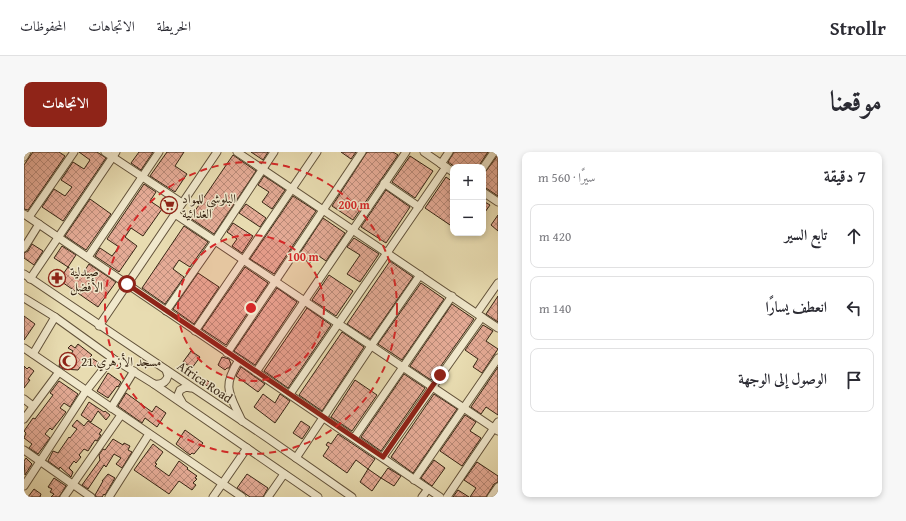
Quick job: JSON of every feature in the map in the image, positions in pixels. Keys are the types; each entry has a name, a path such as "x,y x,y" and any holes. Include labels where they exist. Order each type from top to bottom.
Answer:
{"street":[{"path":"24,157 27,152"},
{"path":"105,152 115,155 143,177 182,203"},
{"path":"88,257 160,152"},
{"path":"99,326 216,152"},
{"path":"237,152 498,328"},
{"path":"166,311 215,241 274,152"},
{"path":"195,331 317,152"},
{"path":"227,353 362,152"},
{"path":"256,372 406,152"},
{"path":"424,152 450,170"},
{"path":"290,394 418,207 444,165 449,152"},
{"path":"486,164 494,152"},
{"path":"71,153 27,216 440,497"},
{"path":"27,276 58,237 115,155"},
{"path":"384,183 418,207"},
{"path":"486,194 498,202"},
{"path":"175,214 464,408 497,427 447,497"},
{"path":"24,248 39,224"},
{"path":"296,458 420,275"},
{"name":"Africa Road","path":"27,276 352,497"},
{"path":"383,457 433,386 498,283"},
{"path":"354,438 452,296"},
{"path":"24,298 112,358 154,384 318,497"},
{"path":"33,354 55,318"},
{"path":"24,348 242,497"},
{"path":"24,486 86,391 112,358"},
{"path":"414,480 498,358"},
{"path":"238,360 230,375 228,384 230,395 242,421"},
{"path":"154,384 163,384 166,381 168,376 166,370"},
{"path":"111,408 134,371"},
{"path":"24,419 58,372"},
{"path":"183,404 178,397 178,392 183,388 193,388"},
{"path":"24,399 33,406"},
{"path":"64,497 121,415"},
{"path":"109,497 149,434"},
{"path":"213,497 247,448"},
{"path":"24,450 91,497"},
{"path":"268,497 284,474"},
{"path":"491,497 498,487"},
{"path":"422,497 428,489"}],"building":[{"path":"33,152 59,152 65,156 28,210 24,209 24,165"},
{"path":"79,152 97,152 106,158 63,221 42,207 54,189 65,196 72,187 61,180 73,162 84,169 90,160"},
{"path":"139,152 153,152 141,170 131,163"},
{"path":"167,152 184,152 175,166 187,174 175,192 150,176"},
{"path":"251,152 268,152 263,160"},
{"path":"341,152 356,152 351,159"},
{"path":"367,152 393,152 398,155 353,220 332,206"},
{"path":"454,152 488,152 480,164 451,164 448,162"},
{"path":"233,155 256,171 214,234 190,218"},
{"path":"498,155 498,196 486,188 486,171"},
{"path":"410,156 433,171 415,198 392,182"},
{"path":"264,176 285,190 272,209 262,202 269,192 258,185"},
{"path":"446,177 450,180 450,225 425,208"},
{"path":"144,184 156,192 150,201 162,209 143,236 131,228 125,237 137,246 119,272 95,256 100,248 112,256 119,247 107,239"},
{"path":"386,190 410,207 386,243 361,227"},
{"path":"293,196 316,211 274,274 250,259"},
{"path":"90,199 111,214 86,250 65,236"},
{"path":"486,203 490,205 486,211"},
{"path":"246,204 266,218 260,227 239,213"},
{"path":"498,215 498,231 491,225"},
{"path":"323,218 345,233 326,261 316,254 310,263 298,256"},
{"path":"233,223 253,236 242,253 232,246 237,239 227,232"},
{"path":"184,226 208,242 190,267 179,260 173,269 184,277 165,304 142,288"},
{"path":"354,238 379,254 360,282 347,274 360,255 347,247"},
{"path":"32,244 43,251 34,265 24,258 24,253 28,251"},
{"path":"62,246 76,255 68,267 54,258"},
{"path":"390,261 413,277 370,339 347,324"},
{"path":"89,264 116,282 98,307 59,280 68,267 81,276"},
{"path":"245,267 268,283 226,345 202,329"},
{"path":"198,273 219,287 194,324 173,309"},
{"path":"329,275 353,291 336,316 312,300"},
{"path":"421,283 444,299 402,360 378,344"},
{"path":"277,288 297,302 255,365 234,351"},
{"path":"498,296 498,322 486,314"},
{"path":"452,304 474,319 431,380 410,366"},
{"path":"307,308 331,325 288,388 264,371"},
{"path":"24,316 35,324 24,340"},
{"path":"483,325 493,331 486,341 498,349 482,373 473,367 478,359 465,350"},
{"path":"342,332 364,347 322,411 299,395"},
{"path":"78,344 92,355 90,357 101,364 98,368 88,361 85,365 83,363 78,370 63,369 59,366 60,362 64,363 65,355 70,356 73,351 68,348 71,345 75,348"},
{"path":"191,351 200,357 192,368 183,362"},
{"path":"222,357 229,359 231,364 229,368 225,370 218,365"},
{"path":"24,366 27,369 29,367 34,371 24,388"},
{"path":"241,367 265,384 258,392 236,376"},
{"path":"498,367 498,415 486,407 481,414 471,407"},
{"path":"108,373 121,382 108,398 97,391"},
{"path":"404,374 425,388 381,451 361,437"},
{"path":"206,380 215,385 213,389 204,384"},
{"path":"355,380 377,395 352,431 331,417"},
{"path":"59,381 78,394 70,407 64,403 60,408 66,412 52,430 50,428 45,434 50,438 38,454 29,448 32,444 24,438 26,433 24,431 53,395 50,393"},
{"path":"126,393 152,412 156,406 166,413 157,427 145,418 142,423 118,406"},
{"path":"263,394 275,403 280,394 290,401 275,423 254,407"},
{"path":"434,394 457,409 413,473 391,457"},
{"path":"89,402 110,415 106,420 98,411 91,422 81,415"},
{"path":"465,415 476,422 470,431 481,438 462,466 440,451"},
{"path":"77,420 84,426 88,421 102,430 97,441 95,440 88,451 84,449 79,455 81,457 76,463 74,461 69,468 73,472 71,477 60,467 59,469 48,461 53,451 58,453 69,437 70,438 77,429 72,426"},
{"path":"301,421 310,427 302,439 293,433"},
{"path":"185,430 203,443 194,454 192,453 190,455 176,444"},
{"path":"338,434 375,459 368,469 356,460 347,473 323,456 329,447 326,445 328,442 331,444"},
{"path":"113,439 123,445 124,443 130,446 128,450 132,452 122,468 116,464 121,458 114,454 106,467 104,465 88,489 82,485 100,460 99,455 103,449 105,450"},
{"path":"153,444 163,452 155,463 157,464 155,466 169,476 179,461 197,476 195,478 197,479 193,483 196,485 192,490 179,481 169,494 134,470"},
{"path":"26,458 32,464 25,475 24,461"},
{"path":"434,460 445,468 432,486 421,478"},
{"path":"477,462 498,476 498,482 494,484 486,497 470,497 476,488 464,480"},
{"path":"388,468 401,476 394,486 381,478"},
{"path":"368,469 381,478 372,491 360,482"},
{"path":"108,474 115,478 105,495 104,494 102,497 96,497 95,495 102,481"},
{"path":"247,474 268,488 263,497 250,497 237,488"},
{"path":"54,478 66,486 59,497 51,497 54,494 50,492 52,489 48,487"},
{"path":"34,489 41,494 40,497 28,497"},
{"path":"458,490 469,497 453,497"}],"place":[{"name":"البلوشي للمواد الغدائية","path":"169,205"},
{"name":"صيدلية الأفضل","path":"57,278"},
{"name":"مسجد الأزهري 21","path":"68,361"}],"route":[{"path":"127,284 383,457 440,375"}]}
